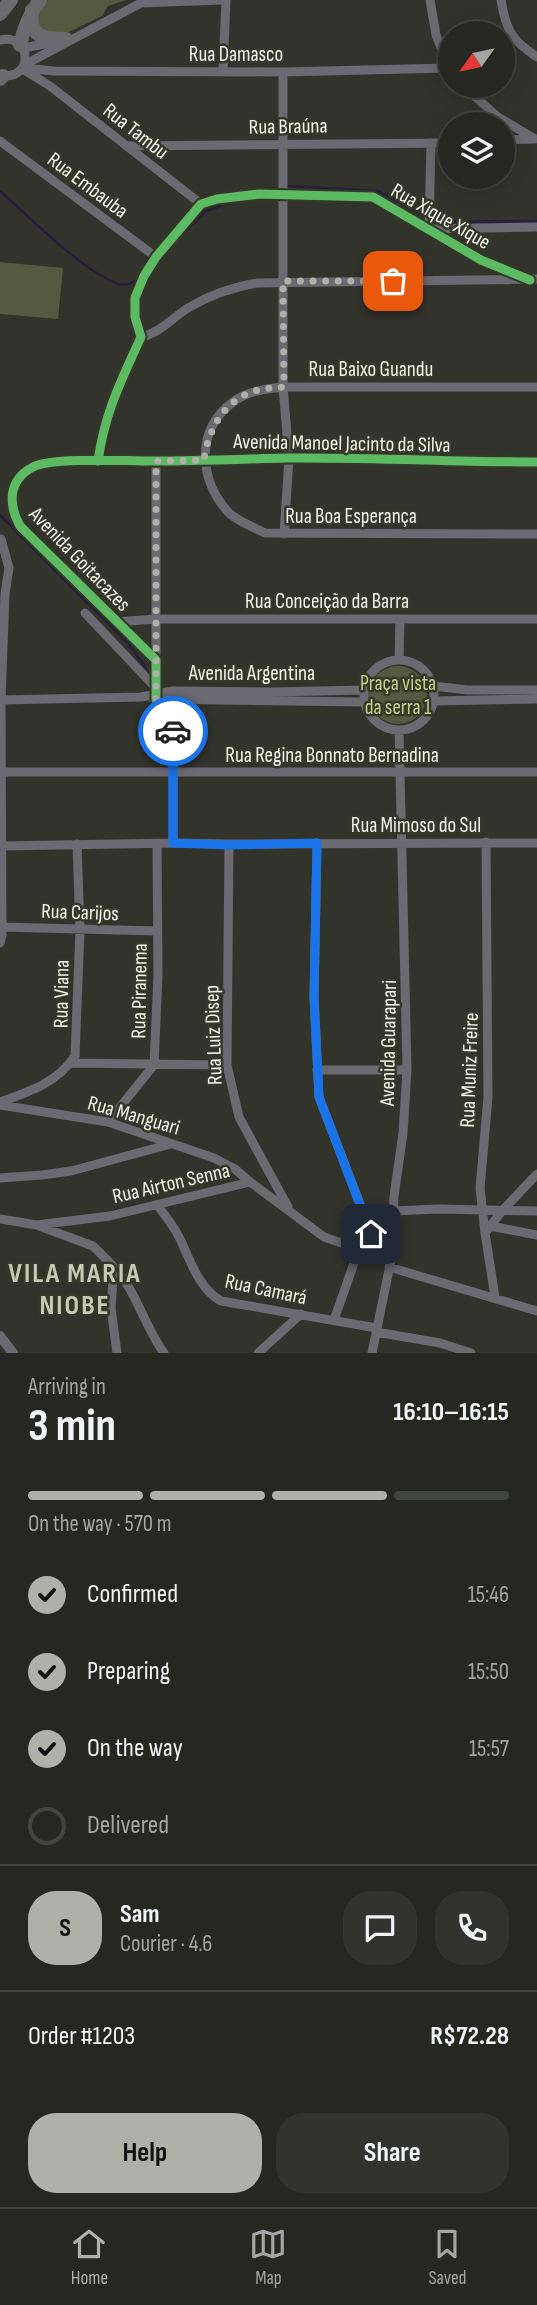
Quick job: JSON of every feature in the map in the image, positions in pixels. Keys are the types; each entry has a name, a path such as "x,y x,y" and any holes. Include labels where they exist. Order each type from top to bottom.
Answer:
{"main road":[{"path":"0,14 11,0"},
{"path":"36,5 31,20 38,36 46,39 68,39"},
{"path":"22,46 24,27 36,5"}],"street":[{"path":"2,79 17,74 23,67 68,39 143,1 223,0 223,71"},
{"path":"430,0 438,39"},
{"path":"501,0 505,24 521,46 537,57"},
{"path":"0,40 10,39 22,46 68,39"},
{"path":"22,46 25,54 23,67"},
{"path":"45,54 44,63 54,71 47,80 50,86"},
{"name":"Rua Damasco","path":"23,67 54,71 438,69"},
{"name":"Rua Tambu","path":"23,67 201,204"},
{"path":"283,72 284,387 289,458 284,534"},
{"path":"477,98 498,117 536,139"},
{"path":"515,140 536,139"},
{"name":"Rua Embauba","path":"0,141 156,257"},
{"path":"431,143 430,228 537,227"},
{"name":"Rua Braúna","path":"127,146 438,143"},
{"path":"144,159 148,146"},
{"name":"Rua Xique Xique","path":"201,204 217,199 259,194 373,197 481,260 534,279"},
{"path":"97,461 108,409 141,337 135,317 135,298 156,257 201,204"},
{"path":"141,337 153,335 187,309 215,294 246,285 283,281 534,279"},
{"name":"Rua Baixo Guandu","path":"204,460 205,447 213,426 233,402 254,391 284,387 537,387"},
{"name":"Avenida Manoel Jacinto da Silva","path":"12,513 14,488 33,467 46,463 289,458 537,462"},
{"name":"Rua Boa Esperança","path":"204,460 215,491 229,513 265,533 537,534"},
{"path":"156,461 156,693"},
{"name":"Avenida Goitacazes","path":"12,513 19,526 156,660"},
{"path":"0,943 1,700 5,594 9,568 1,539"},
{"path":"85,613 156,693"},
{"name":"Rua Conceição da Barra","path":"116,622 155,619 537,619"},
{"path":"399,660 400,619"},
{"path":"399,660 417,666 427,674 433,686 430,711 412,728 399,730 375,721 365,702 368,679 376,669 387,662 399,660"},
{"path":"433,686 468,690 537,690"},
{"name":"Avenida Argentina","path":"173,695 365,690"},
{"name":"Avenida Argentina","path":"1,700 141,697 156,693 365,702"},
{"path":"173,695 173,843"},
{"path":"433,701 537,699"},
{"name":"Avenida Guarapari","path":"372,1353 390,1263 407,1070 399,730"},
{"name":"Rua Regina Bonnato Bernadina","path":"1,772 537,772"},
{"name":"Rua Muniz Freire","path":"486,842 488,1084 481,1188 495,1297"},
{"path":"317,843 314,997 319,1097 380,1256"},
{"name":"Rua Mimoso do Sul","path":"2,846 537,843"},
{"name":"Rua Viana","path":"70,1063 75,1056 77,1045 80,930 77,844"},
{"name":"Rua Piranema","path":"108,1122 155,1065 157,844"},
{"name":"Rua Luiz Disep","path":"229,845 228,1065 239,1117 290,1211"},
{"name":"Rua Carijos","path":"1,927 157,931"},
{"path":"0,1103 53,1080 70,1063 228,1065"},
{"path":"317,1070 407,1070"},
{"name":"Rua Manguari","path":"0,1103 108,1122 227,1164 250,1182"},
{"path":"0,1178 71,1171 173,1143"},
{"path":"487,1230 537,1174"},
{"name":"Rua Airton Senna","path":"0,1219 37,1225 110,1216 250,1182 324,1237 380,1256 390,1263 537,1311"},
{"name":"Rua Camará","path":"157,1205 178,1234 204,1286 213,1296 235,1304 334,1320 440,1343 471,1353"},
{"path":"393,1211 537,1211"},
{"path":"37,1225 93,1246 119,1272 164,1353"},
{"path":"487,1230 537,1235"},
{"path":"334,1320 359,1249"},
{"path":"110,1263 113,1279 111,1308 117,1353"},
{"path":"258,1353 301,1314"},
{"path":"0,1336 12,1352"},
{"path":"0,1343 12,1352"}],"green space":[{"path":"48,0 126,0 108,6 102,16 67,33 52,36 39,28 38,23 39,9"},
{"path":"0,262 63,268 58,319 0,314"},
{"name":"Praça vista da serra 1","path":"398,666 419,674 427,695 419,716 398,724 377,716 369,695 377,674"}],"waterway":[{"path":"288,186 378,191 426,216"},
{"path":"0,191 88,267 118,284 128,284 138,279"},
{"path":"170,246 206,211 235,201"},
{"path":"433,220 537,221"},
{"path":"0,515 128,643 146,668"}],"cycle path":[{"path":"98,461 109,412 141,337 135,317 135,298 156,257 201,204 217,199 259,194 373,197 481,260 530,280"},
{"path":"156,700 156,660 20,526 13,509 13,493 19,479 33,467 73,461 287,458 537,462"}],"way so far":[{"path":"173,731 174,700 156,700 156,461 204,460 205,447 213,426 233,402 254,391 284,387 283,281 393,281"}],"district":[{"name":"VILA MARIA NIOBE","path":"75,1288"}],"route":[{"path":"173,731 173,843 317,843 314,997 319,1097 371,1234"}]}
